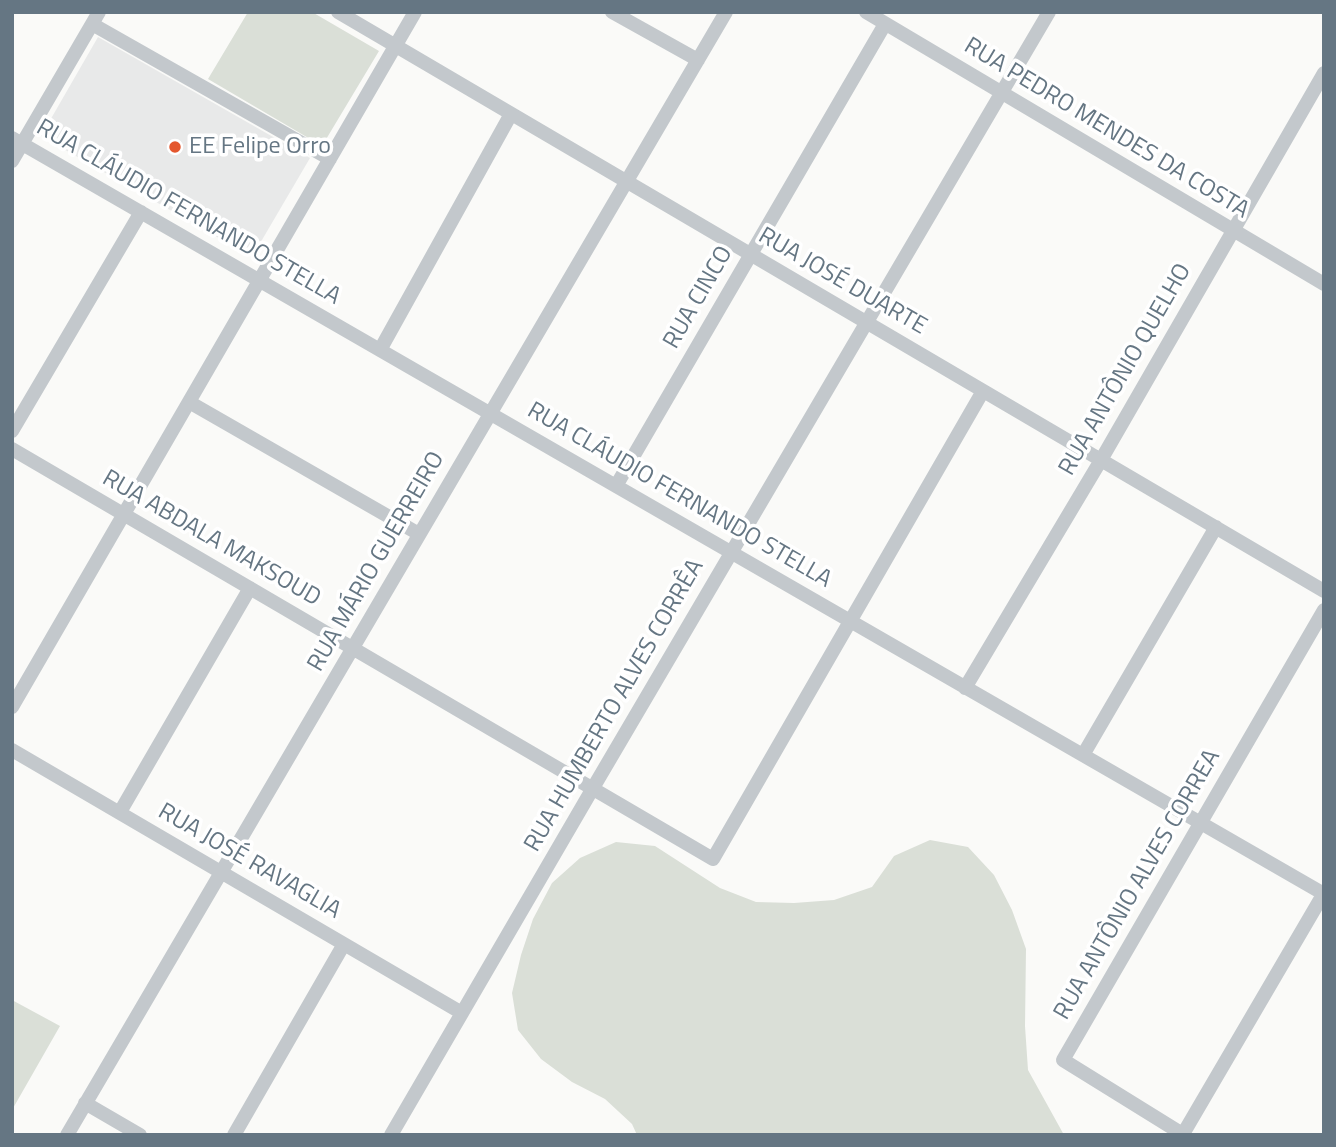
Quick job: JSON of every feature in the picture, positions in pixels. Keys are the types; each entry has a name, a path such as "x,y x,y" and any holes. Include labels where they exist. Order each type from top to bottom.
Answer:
{"street":[{"name":"RUA JOSÉ DUARTE","path":"338,12 1324,591"},
{"path":"12,707 415,12"},
{"path":"612,12 698,60"},
{"name":"RUA MÁRIO GUERREIRO","path":"66,1135 726,12"},
{"name":"RUA PEDRO MENDES DA COSTA","path":"866,12 1324,284"},
{"name":"RUA HUMBERTO ALVES CORRÊA","path":"391,1135 1049,12"},
{"path":"12,161 17,141 96,18 330,159"},
{"name":"RUA CINCO","path":"616,486 885,24"},
{"name":"RUA ANTÔNIO QUELHO","path":"965,688 1101,460 1324,73"},
{"path":"380,350 511,114"},
{"name":"RUA CLÁUDIO FERNANDO STELLA","path":"17,141 1324,894"},
{"path":"12,430 141,212"},
{"path":"849,620 983,391"},
{"path":"189,402 419,534"},
{"name":"RUA ABDALA MAKSOUD","path":"12,449 713,859 849,620"},
{"path":"1083,755 1216,527"},
{"path":"120,812 250,588"},
{"name":"RUA ANTÔNIO ALVES CORREA","path":"1184,1134 1063,1060 1324,610"},
{"name":"RUA JOSÉ RAVAGLIA","path":"12,750 462,1013"},
{"path":"1184,1134 1324,894"},
{"path":"234,1135 344,944"},
{"path":"85,1103 140,1135"}],"shaded area":[{"path":"248,12 312,12 379,51 322,146 208,79"},
{"name":"EE Felipe Orro","path":"98,37 310,158 252,257 41,136"},
{"path":"930,840 968,847 994,875 1012,910 1026,949 1025,1026 1028,1070 1064,1135 637,1135 632,1124 605,1099 572,1082 541,1059 518,1030 512,993 533,919 552,883 580,858 616,842 655,846 720,888 756,902 794,903 834,900 872,887 894,856"},
{"path":"12,1000 60,1026 12,1110"}],"place":[{"name":"EE Felipe Orro","path":"175,147"}]}
